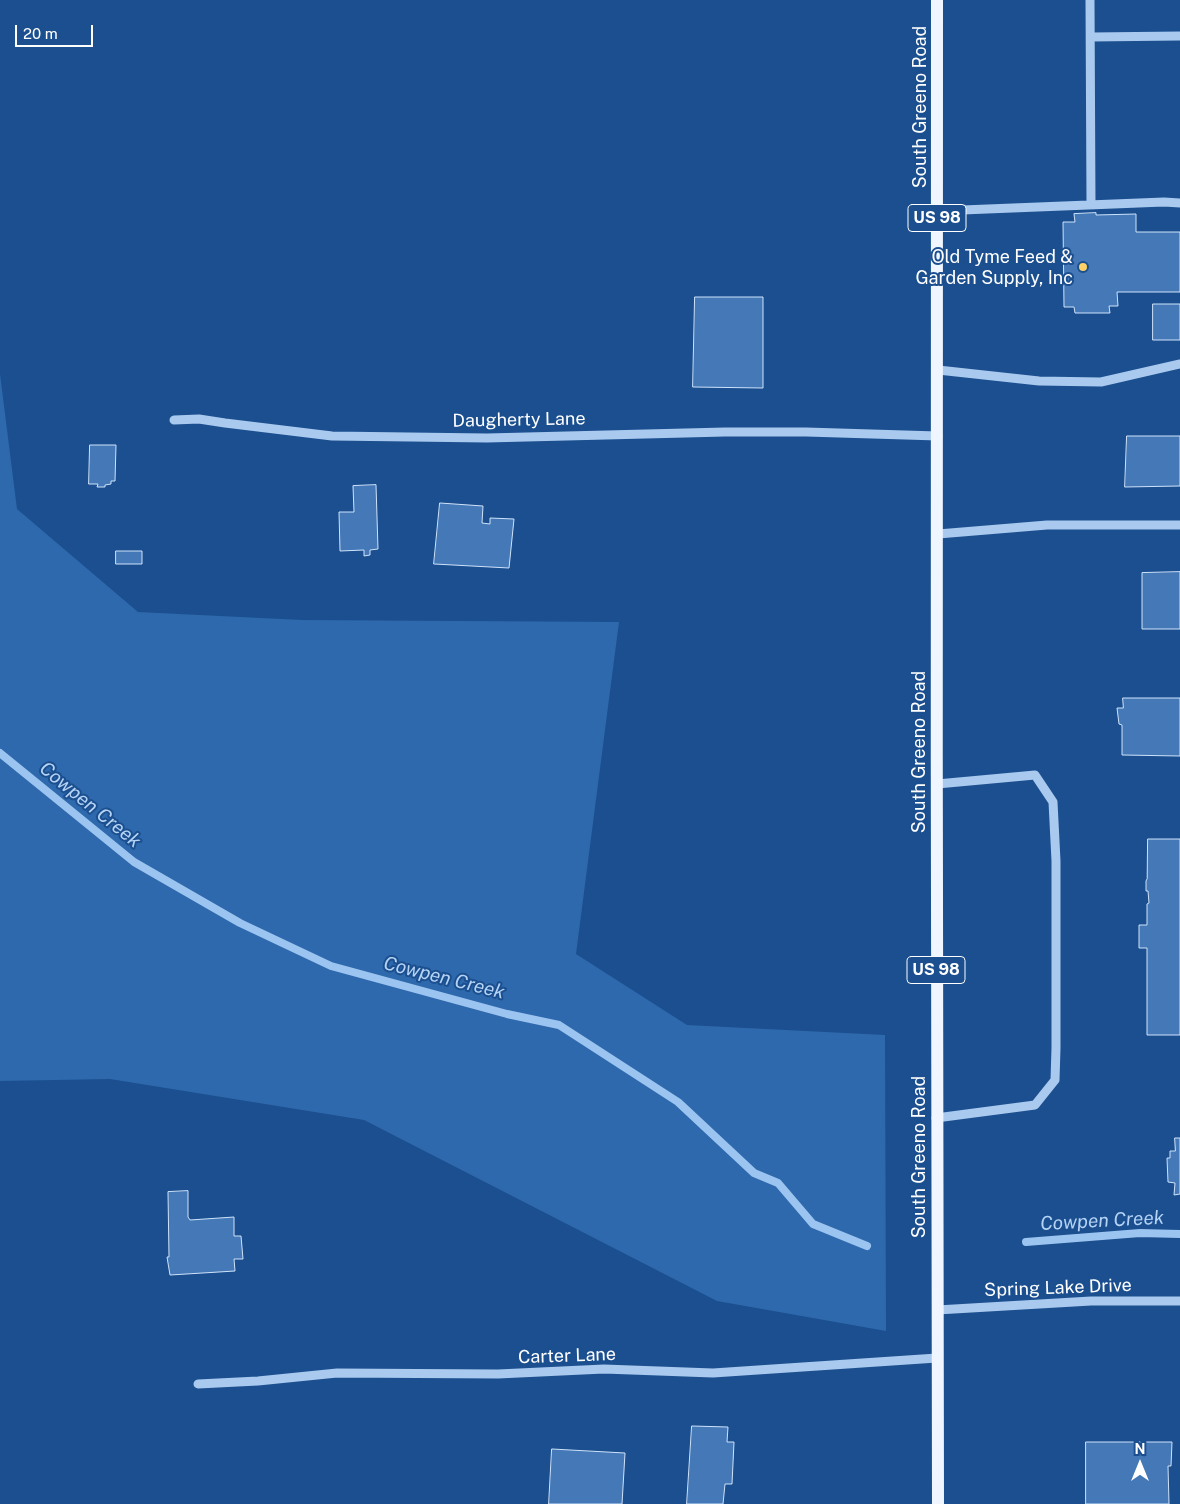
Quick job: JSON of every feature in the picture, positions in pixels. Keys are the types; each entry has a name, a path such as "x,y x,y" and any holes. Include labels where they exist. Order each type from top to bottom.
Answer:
{"main road":[{"name":"South Greeno Road","path":"937,0 936,1118 938,1504"}],"street":[{"path":"1090,0 1091,205"},
{"path":"1091,37 1180,36"},
{"path":"937,211 1180,202"},
{"path":"938,370 1039,382 1101,382 1180,364"},
{"name":"Daugherty Lane","path":"174,420 199,419 332,436 487,438 725,432 938,436"},
{"path":"938,534 1047,526 1180,526"},
{"path":"936,1118 1035,1106 1055,1080 1056,1048 1056,861 1053,802 1035,776 937,784"},
{"name":"Spring Lake Drive","path":"937,1310 1091,1301 1180,1301"},
{"name":"Carter Lane","path":"198,1384 258,1381 337,1373 498,1374 604,1369 713,1373 937,1358"}],"shaded area":[{"path":"0,374 17,509 138,612 302,620 619,622 576,954 687,1025 885,1035 886,1331 717,1301 364,1120 110,1079 0,1081"}],"building":[{"path":"1096,213 1096,215 1136,214 1136,232 1180,232 1180,292 1117,292 1118,306 1109,306 1110,313 1075,313 1074,307 1064,307 1063,222 1075,222 1074,214"},
{"path":"695,297 763,297 763,388 693,387"},
{"path":"1153,304 1180,304 1180,340 1153,340"},
{"path":"1127,436 1180,436 1180,486 1125,487"},
{"path":"90,445 116,445 115,481 111,481 111,484 105,485 105,487 97,487 98,484 89,484"},
{"path":"376,485 378,549 370,550 370,555 364,556 364,550 340,551 339,512 354,512 353,486"},
{"path":"440,503 483,506 482,523 490,524 490,518 514,519 509,568 434,564"},
{"path":"116,551 142,551 142,564 116,564"},
{"path":"1180,572 1180,629 1142,629 1142,573"},
{"path":"1123,698 1180,698 1180,756 1122,755 1122,725 1119,724 1117,708 1123,708"},
{"path":"1148,839 1180,839 1180,1035 1147,1035 1147,948 1139,948 1139,925 1147,925 1147,904 1149,903 1148,891 1146,891"},
{"path":"1175,1138 1180,1138 1180,1194 1174,1195 1175,1183 1168,1182 1167,1158 1170,1158 1170,1151 1175,1151"},
{"path":"188,1191 188,1217 190,1220 234,1217 234,1236 241,1236 243,1259 234,1259 235,1271 170,1275 167,1257 169,1257 168,1192"},
{"path":"692,1426 728,1427 727,1442 734,1442 732,1484 725,1484 723,1504 687,1504"},
{"path":"1086,1442 1172,1442 1171,1466 1168,1466 1169,1504 1086,1504"},
{"path":"552,1449 625,1453 622,1504 549,1504"}],"waterway":[{"name":"Cowpen Creek","path":"0,753 134,862 240,923 331,966 507,1014 559,1025 678,1102 754,1173 778,1183 813,1224 867,1246"},
{"name":"Cowpen Creek","path":"1026,1242 1140,1233 1180,1234"}],"place":[{"name":"Old Tyme Feed & Garden Supply, Inc","path":"1083,267"}]}
